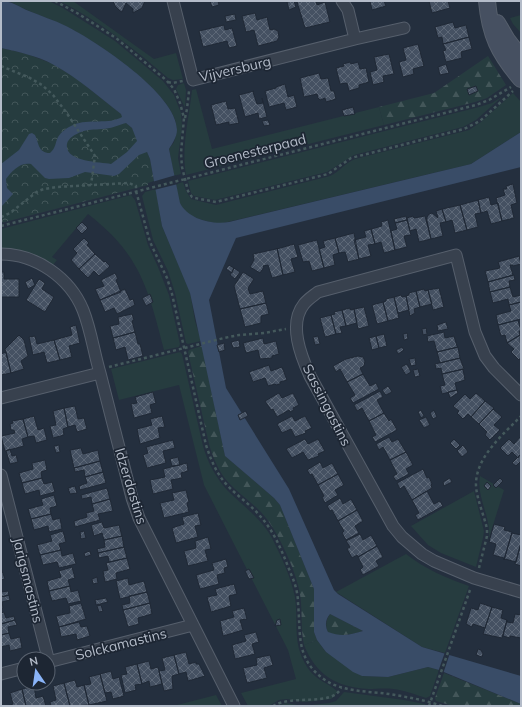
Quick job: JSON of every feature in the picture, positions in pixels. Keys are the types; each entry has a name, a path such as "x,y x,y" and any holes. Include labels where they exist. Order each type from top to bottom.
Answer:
{"street":[{"name":"Vijversburg","path":"173,1 194,80 404,28"},
{"path":"342,1 348,10 355,39"},
{"path":"488,1 501,31 521,58"},
{"path":"488,1 488,17 495,41 515,86"},
{"name":"Idzerdastins","path":"1,254 17,255 37,262 54,272 70,288 76,297 83,311 135,509 143,528 234,706"},
{"name":"Sassingastins","path":"521,396 494,368 482,350 456,255 318,292 303,305 297,320 296,328 300,349 310,376 393,526 422,554 434,561 474,578 521,592"},
{"path":"1,398 100,373"},
{"name":"Jarigsmastins","path":"1,475 45,651"},
{"name":"Solckamastins","path":"56,660 193,625"},
{"path":"1,674 16,670"}],"path":[{"path":"54,1 77,13 116,38 166,80 174,89 184,118"},
{"path":"1,66 24,75 42,85 57,100 95,156 91,185"},
{"path":"194,80 189,90 187,109 184,118 181,153 183,179 192,197 216,202 328,174 351,158 456,132 469,127 480,121 515,86"},
{"name":"Groenesterpaad","path":"1,226 476,105 515,86"},
{"path":"1,217 10,213 40,190 129,183 136,186 136,191 150,242 167,278 172,294 206,445 214,467 228,486 260,515 274,535 296,589 299,635 303,652 312,668 325,680 341,688 402,696 442,706"},
{"path":"100,373 104,368 224,338 296,328"},
{"path":"429,706 479,567 487,536 487,529 476,485 479,470 490,450 521,416"},
{"path":"336,698 341,688"},
{"path":"273,706 290,701 308,704 330,701"}],"green space":[{"path":"9,1 49,1 63,8 115,41 163,81 174,95 181,113 182,126 178,158 181,174 174,176 169,149 174,142 176,122 169,108 158,94 128,67 94,42 65,26"},
{"path":"59,1 73,1 154,59 176,53 183,79 173,80 168,78 129,46 89,17"},
{"path":"521,15 521,33 510,18"},
{"path":"1,48 27,54 53,64 77,79 121,114 147,152 150,159 154,181 148,183 148,185 1,223"},
{"path":"488,56 506,85 487,98 384,125 379,107 434,93"},
{"path":"184,83 186,90 185,108 176,89 178,85"},
{"path":"196,89 212,149 379,107 384,125 186,175 184,154 186,133 192,90"},
{"path":"513,93 521,102 521,132 471,164 219,224 190,215 181,207 179,201 176,184 183,182 191,199 216,205 330,176 355,159 469,130 481,122"},
{"path":"503,96 476,120 463,127 354,155 327,172 215,200 194,196 191,193 188,181 479,107 492,103"},
{"path":"156,189 162,226 190,292 195,321 201,341 188,344 186,343 175,293 168,271 153,240 142,196 145,192"},
{"path":"131,195 135,200 148,245 169,295 180,344 179,347 164,350 153,309 140,274 120,244 106,229 88,214 52,257 57,260 53,265 26,253 1,248 1,229"},
{"path":"202,346 225,456 274,498 280,505 314,589 314,632 317,640 304,645 300,593 298,583 286,551 267,519 224,478 216,464 209,444 188,352 189,350"},
{"path":"180,352 182,354 207,458 216,476 228,491 263,524 272,538 291,582 295,597 297,635 300,653 310,671 337,691 335,696 331,699 305,702 287,699 279,700 269,706 248,706 241,693 296,679 288,650 204,485 179,385 119,400 111,369"},
{"path":"480,476 504,490 489,538 488,522 480,491"},
{"path":"474,491 484,531 476,567 441,553 428,545 411,526"},
{"path":"406,554 436,573 469,586 445,653 422,647 336,592"},
{"path":"330,614 363,631 346,635 328,633 326,623"},
{"path":"317,640 326,652 362,676 388,677 428,667 439,670 430,696 426,698 406,691 393,689 357,688 346,686 328,678 315,664 304,645"},
{"path":"444,673 521,704 521,706 453,706 436,701 435,698"},
{"path":"344,692 404,700 425,704 426,706 303,706 336,701"},
{"path":"216,695 222,706 173,706"},
{"path":"286,703 303,706 277,706"}],"water":[{"path":"1,1 5,1 66,26 79,33 133,70 150,85 164,101 173,116 177,133 169,149 180,203 189,213 208,222 229,222 471,164 521,132 521,167 236,238 209,300 226,388 289,489 334,590 422,647 521,676 521,704 439,670 428,667 388,677 362,676 353,672 326,652 317,640 314,632 314,589 280,505 274,498 225,456 190,293 162,226 150,159 147,152 139,155 119,174 114,176 85,172 69,178 49,179 45,178 31,164 23,164 14,170 6,179 7,188 13,194 1,207 1,164 19,150 29,134 32,133 35,135 41,149 46,153 50,153 59,135 71,126 86,122 111,121 122,117 121,114 88,88 54,65 35,57 1,48","holes":["126,123 132,128 137,141 127,152 111,164 91,162 77,158 68,150 67,144 72,136 84,131 108,128","330,614 363,631 346,635 337,635 328,632 326,623"]}],"pier":[{"path":"176,175 178,184 154,190 152,182"},
{"path":"445,652 450,653 443,674 438,672"}],"building":[{"path":"113,1 145,1 142,8 133,13 133,9 126,3 122,12 120,11 115,6"},
{"path":"210,1 218,1 219,5 212,7"},
{"path":"294,1 296,7 289,10 287,2"},
{"path":"316,1 317,5 325,2 330,22 305,28 297,2"},
{"path":"370,1 384,1 386,6 372,10"},
{"path":"429,1 448,1 450,8 432,13"},
{"path":"255,13 257,20 267,17 270,30 274,29 278,31 279,37 277,41 258,46 254,30 246,32 242,16"},
{"path":"235,14 236,20 226,22 225,16"},
{"path":"453,22 455,28 466,25 469,37 443,44 442,37 438,38 435,27"},
{"path":"224,25 225,30 232,28 237,46 229,48 227,41 203,47 199,31"},
{"path":"469,37 472,49 461,52 462,58 446,62 443,51 446,50 443,44"},
{"path":"418,44 424,66 413,69 414,74 403,77 399,62 406,60 403,48"},
{"path":"389,54 394,74 383,76 384,82 373,85 370,72 377,70 374,57"},
{"path":"350,62 351,64 358,62 360,69 366,68 369,82 359,85 359,88 349,91 347,83 340,84 336,68 344,66 343,64"},
{"path":"446,64 449,73 440,75 438,67"},
{"path":"319,73 321,79 328,78 331,91 334,91 336,99 326,102 325,98 320,100 317,94 304,97 300,78"},
{"path":"285,84 288,97 294,95 297,107 286,110 284,103 269,107 265,91"},
{"path":"476,86 478,91 469,95 467,89"},
{"path":"254,91 257,104 263,103 262,98 267,117 259,119 258,113 245,117 239,95"},
{"path":"226,101 228,109 235,108 239,123 229,125 229,122 216,125 211,105"},
{"path":"353,107 355,114 344,116 342,110"},
{"path":"268,120 270,125 264,126 262,121"},
{"path":"513,184 517,203 511,205 514,218 502,221 496,198 505,195 503,189 507,189 506,186"},
{"path":"489,197 491,205 498,203 502,221 491,224 487,211 481,213 478,200"},
{"path":"478,200 481,213 475,214 478,227 467,230 460,205"},
{"path":"460,205 467,230 455,233 452,220 446,222 442,209"},
{"path":"442,209 446,222 440,223 443,236 431,239 427,217 432,213 438,218 436,211"},
{"path":"406,216 407,220 395,223 394,219"},
{"path":"413,216 414,218 425,216 431,239 419,242 416,229 410,231 407,218"},
{"path":"388,220 395,250 384,253 381,242 375,244 371,229 382,226 381,222"},
{"path":"407,220 411,235 404,236 407,247 395,250 391,231 397,229 395,223"},
{"path":"82,222 88,228 82,234 76,228"},
{"path":"371,229 375,244 368,245 371,256 359,259 354,240 366,237 364,231"},
{"path":"354,233 359,259 348,262 345,252 339,253 335,238"},
{"path":"84,238 89,243 87,245 95,254 79,269 71,260 77,253 73,249"},
{"path":"335,238 339,253 333,255 335,265 324,268 319,249 325,247 323,241"},
{"path":"317,240 324,268 312,271 309,261 303,262 298,245"},
{"path":"294,244 298,257 291,259 295,272 283,275 277,249"},
{"path":"277,248 283,275 272,278 268,265 263,266 264,267 260,273 250,267 254,260 253,254"},
{"path":"95,254 110,266 99,276 94,271 88,278 79,269"},
{"path":"519,256 521,264 513,266 510,265 513,275 488,282 485,271 500,268 498,262"},
{"path":"229,265 234,268 232,273 226,269"},
{"path":"234,268 240,272 235,279 230,275"},
{"path":"1,272 4,272 4,279 19,279 19,297 1,297"},
{"path":"243,272 254,279 248,288 250,294 263,291 266,303 240,309 234,286"},
{"path":"115,273 121,292 100,300 95,289 104,286 101,280"},
{"path":"514,275 515,280 509,281 510,287 490,292 488,282"},
{"path":"32,278 35,285 28,289 25,282"},
{"path":"39,279 45,283 42,289 54,297 45,312 26,300"},
{"path":"510,287 513,297 521,295 521,302 509,305 508,299 493,303 490,292"},
{"path":"439,288 444,307 433,310 428,290"},
{"path":"125,289 130,300 133,299 135,305 117,314 114,308 105,312 100,300"},
{"path":"424,289 425,291 428,290 432,304 420,307 416,291"},
{"path":"416,291 420,307 414,309 415,313 410,316 406,296 409,295 409,293"},
{"path":"150,294 153,302 146,306 142,298"},
{"path":"401,295 402,297 406,296 409,310 398,313 394,297"},
{"path":"394,297 399,318 388,321 383,302 386,301 386,299"},
{"path":"383,302 388,321 377,324 372,305"},
{"path":"521,302 521,319 498,325 496,315 511,311 509,305"},
{"path":"266,303 269,314 261,316 261,323 245,327 240,309"},
{"path":"364,307 369,326 358,329 354,309"},
{"path":"350,308 350,310 354,309 357,323 346,326 342,310"},
{"path":"342,310 346,326 340,327 342,333 336,334 331,315 335,314 334,312"},
{"path":"132,314 135,332 113,338 110,326 119,324 118,317"},
{"path":"331,315 336,334 325,337 320,318"},
{"path":"518,320 521,331 519,331 520,335 507,343 505,335 501,336 498,325"},
{"path":"446,322 448,329 438,331 437,325"},
{"path":"76,325 80,343 69,346 72,357 60,360 54,340 72,335 70,327"},
{"path":"426,328 427,334 423,335 422,329"},
{"path":"135,332 143,356 128,360 125,347 116,350 113,338"},
{"path":"444,332 445,338 454,336 458,347 437,352 434,341 428,342 427,336"},
{"path":"407,333 408,339 404,340 403,334"},
{"path":"384,334 387,346 379,348 376,336"},
{"path":"19,335 24,340 28,356 21,361 24,369 11,373 5,349"},
{"path":"520,335 521,357 519,360 511,352 514,349 507,343"},
{"path":"35,336 37,344 54,340 60,360 47,363 44,352 33,355 29,337"},
{"path":"318,336 320,344 315,345 313,337"},
{"path":"376,336 379,348 372,350 369,338"},
{"path":"263,338 264,344 276,341 279,354 272,356 272,358 260,359 258,350 246,353 243,343"},
{"path":"239,340 240,347 233,348 231,342"},
{"path":"224,343 225,350 219,352 217,345"},
{"path":"402,347 404,350 398,354 396,350"},
{"path":"458,347 460,358 440,363 437,352"},
{"path":"6,352 11,373 1,375 1,354"},
{"path":"358,356 363,357 365,361 364,366 360,368 363,374 347,382 340,369 336,372 333,366 346,359"},
{"path":"415,358 416,365 411,366 409,359"},
{"path":"460,358 464,369 442,374 441,368 436,369 435,364"},
{"path":"407,364 411,372 406,375 401,367"},
{"path":"269,365 271,371 282,367 287,380 280,382 280,384 268,386 265,378 253,382 249,372"},
{"path":"418,369 420,376 415,377 413,370"},
{"path":"463,369 465,380 455,383 457,390 442,394 440,386 445,385 442,374"},
{"path":"363,374 370,386 376,383 379,389 353,403 350,398 355,395 347,382"},
{"path":"388,386 392,392 386,395 382,390"},
{"path":"457,390 458,393 450,398 448,392"},
{"path":"380,391 383,397 377,400 384,413 369,421 362,408 357,411 354,405"},
{"path":"153,392 156,403 150,405 152,413 134,418 131,404 137,403 135,397"},
{"path":"279,393 282,398 293,393 299,405 293,408 294,410 290,412 289,410 277,417 273,409 271,410 265,401"},
{"path":"476,393 485,401 471,417 468,414 463,419 457,413 459,411 453,406 465,394 470,399"},
{"path":"485,401 494,408 479,424 471,417"},
{"path":"75,406 78,419 84,418 87,429 77,432 75,425 68,427 64,408"},
{"path":"64,408 68,427 63,429 64,435 53,438 50,426 56,425 53,411"},
{"path":"493,409 502,417 494,425 500,430 490,440 485,435 487,432 479,424"},
{"path":"421,410 424,416 421,418 418,412"},
{"path":"434,410 437,417 433,419 430,413"},
{"path":"246,411 248,416 240,420 238,415"},
{"path":"384,413 389,421 391,419 397,430 375,442 372,437 376,435 369,421"},
{"path":"34,416 38,430 44,428 47,440 36,443 34,436 28,437 23,419"},
{"path":"162,416 165,427 158,428 160,438 140,444 137,429 152,425 150,419"},
{"path":"292,416 295,421 305,416 312,428 305,431 306,433 295,437 291,429 282,433 277,424"},
{"path":"426,417 430,425 424,428 419,420"},
{"path":"23,419 28,437 22,439 24,446 5,451 1,436 15,433 14,430 11,430 10,424 13,423 12,421"},
{"path":"521,436 521,454 518,458 512,452 508,456 500,448 509,439 514,444"},
{"path":"389,437 392,442 398,439 406,452 390,460 383,447 379,450 376,444"},
{"path":"305,439 308,444 318,439 325,451 318,454 319,456 308,460 303,452 292,458 286,449"},
{"path":"454,439 460,445 456,449 450,443"},
{"path":"173,440 175,448 163,451 166,463 147,468 143,455 148,453 146,447"},
{"path":"59,445 60,452 56,453 54,446"},
{"path":"463,445 468,452 462,457 457,451"},
{"path":"81,448 83,454 98,450 100,461 74,468 70,450"},
{"path":"10,449 12,456 16,455 18,462 10,464 6,451"},
{"path":"406,452 413,465 406,469 409,474 396,481 393,476 397,474 390,460"},
{"path":"521,454 521,461 516,466 512,463"},
{"path":"178,457 180,465 172,466 170,459"},
{"path":"45,460 47,470 41,472 42,478 22,483 19,473 33,469 32,463"},
{"path":"100,461 103,472 85,477 84,470 75,472 74,468"},
{"path":"320,462 323,468 332,463 338,474 318,485 312,474 310,475 307,470"},
{"path":"187,463 188,471 181,473 182,478 171,480 173,489 153,494 150,480 165,477 163,469"},
{"path":"423,469 427,478 429,477 432,488 412,500 404,486 400,489 397,483"},
{"path":"103,472 106,483 80,490 79,486 87,483 85,477"},
{"path":"338,474 344,485 335,490 338,495 325,503 322,497 324,496 318,485"},
{"path":"42,478 44,484 52,482 55,492 40,496 39,490 25,494 22,483"},
{"path":"450,478 452,482 444,486 443,482"},
{"path":"500,478 503,481 496,488 493,485"},
{"path":"487,482 491,486 488,490 484,486"},
{"path":"75,486 77,493 70,494 68,488"},
{"path":"107,488 110,499 92,504 91,497 82,499 81,495"},
{"path":"186,490 189,502 187,503 189,512 164,518 160,503 174,500 172,493"},
{"path":"427,491 434,504 440,501 443,506 418,520 415,515 419,513 412,500"},
{"path":"54,495 57,506 50,508 51,514 31,519 28,509 43,505 41,499"},
{"path":"340,498 343,504 351,499 357,510 338,521 332,510 330,511 327,506"},
{"path":"110,499 113,511 98,514 100,520 75,527 74,521 87,517 86,513 94,511 92,504"},
{"path":"357,510 363,521 355,526 359,533 346,540 342,533 344,531 338,521"},
{"path":"198,513 201,525 195,526 198,537 176,543 172,528 184,524 182,517"},
{"path":"51,514 53,520 60,518 62,529 49,532 48,526 34,530 31,519"},
{"path":"102,522 104,528 119,525 122,536 104,540 102,533 94,536 91,525"},
{"path":"494,524 505,527 504,530 512,532 504,560 504,558 493,555 496,544 489,542"},
{"path":"63,531 66,542 59,544 61,550 40,555 37,545 52,541 50,535"},
{"path":"84,531 86,538 81,539 80,532"},
{"path":"512,533 521,535 521,543 516,562 504,560"},
{"path":"360,534 363,540 371,535 377,546 358,557 357,555 352,558 347,549 350,547 346,541"},
{"path":"122,536 124,547 98,553 97,549 105,547 104,540"},
{"path":"208,537 211,549 205,550 208,561 188,566 184,551 196,548 195,541"},
{"path":"521,543 521,566 515,564"},
{"path":"377,546 383,557 376,561 379,566 363,575 360,570 363,567 358,557"},
{"path":"124,547 127,558 109,562 108,556 99,558 98,553"},
{"path":"61,550 62,556 73,553 76,564 59,568 57,562 43,565 40,555"},
{"path":"90,551 91,555 85,557 84,553"},
{"path":"127,558 130,569 116,573 117,579 105,582 103,571 108,570 106,563"},
{"path":"226,559 228,567 224,568 225,573 217,575 219,584 200,589 196,575 214,570 212,563"},
{"path":"72,567 75,578 68,580 70,586 49,591 47,581 61,577 59,571"},
{"path":"1,568 5,579 1,580"},
{"path":"249,569 254,578 249,579 245,571"},
{"path":"97,577 98,583 93,584 92,579"},
{"path":"128,578 129,585 144,581 147,592 120,599 116,581"},
{"path":"234,584 237,594 229,596 231,606 211,612 207,597 217,595 215,589"},
{"path":"70,586 71,592 78,590 81,601 68,604 66,598 52,601 49,591"},
{"path":"8,591 9,595 1,597 1,592"},
{"path":"147,592 150,603 123,610 122,605 130,603 129,596"},
{"path":"9,595 10,600 2,602 3,608 1,609 1,597"},
{"path":"106,598 108,602 96,605 95,600"},
{"path":"81,603 86,619 59,627 56,616 70,613 69,606"},
{"path":"150,603 152,614 138,618 139,624 128,627 123,610"},
{"path":"480,603 492,607 485,628 473,624 472,627 466,624 471,608 478,610"},
{"path":"101,605 103,611 99,612 97,606"},
{"path":"492,607 503,610 501,618 507,620 502,638 483,634"},
{"path":"244,608 247,619 240,620 243,630 223,636 220,621 234,617 232,611"},
{"path":"4,612 6,618 14,616 15,620 1,624 1,613"},
{"path":"515,614 521,615 521,638 510,636 510,638 503,636 507,620 507,622 513,623"},
{"path":"280,619 281,625 275,626 277,620"},
{"path":"15,620 17,625 8,627 9,633 1,635 1,624"},
{"path":"79,622 81,627 87,626 90,636 77,640 76,634 61,637 59,627"},
{"path":"256,632 259,642 252,644 255,654 235,659 232,645 246,641 244,635"},
{"path":"9,633 11,639 20,637 22,648 10,651 9,645 1,647 1,635"},
{"path":"478,649 481,650 483,654 482,657 476,655"},
{"path":"186,652 189,664 196,662 196,664 199,664 205,676 188,681 186,672 179,674 174,655"},
{"path":"174,655 179,674 172,676 173,689 164,691 159,671 165,670 162,658"},
{"path":"270,655 273,665 264,668 267,678 247,683 243,668 257,665 256,658"},
{"path":"149,661 151,669 158,667 162,684 150,687 149,681 142,684 137,664"},
{"path":"137,664 142,684 135,685 136,690 125,693 121,675 127,674 125,667"},
{"path":"111,671 113,679 119,677 124,696 113,699 111,692 105,693 100,674"},
{"path":"100,674 107,701 89,705 84,685 91,684 89,677"},
{"path":"75,680 77,687 84,685 89,705 70,706 64,683"},
{"path":"64,683 70,706 51,706 50,702 56,700 54,691 56,691 56,685"},
{"path":"22,691 35,691 36,698 43,696 46,706 26,706"},
{"path":"22,691 26,706 7,706 13,704 10,693"}]}
